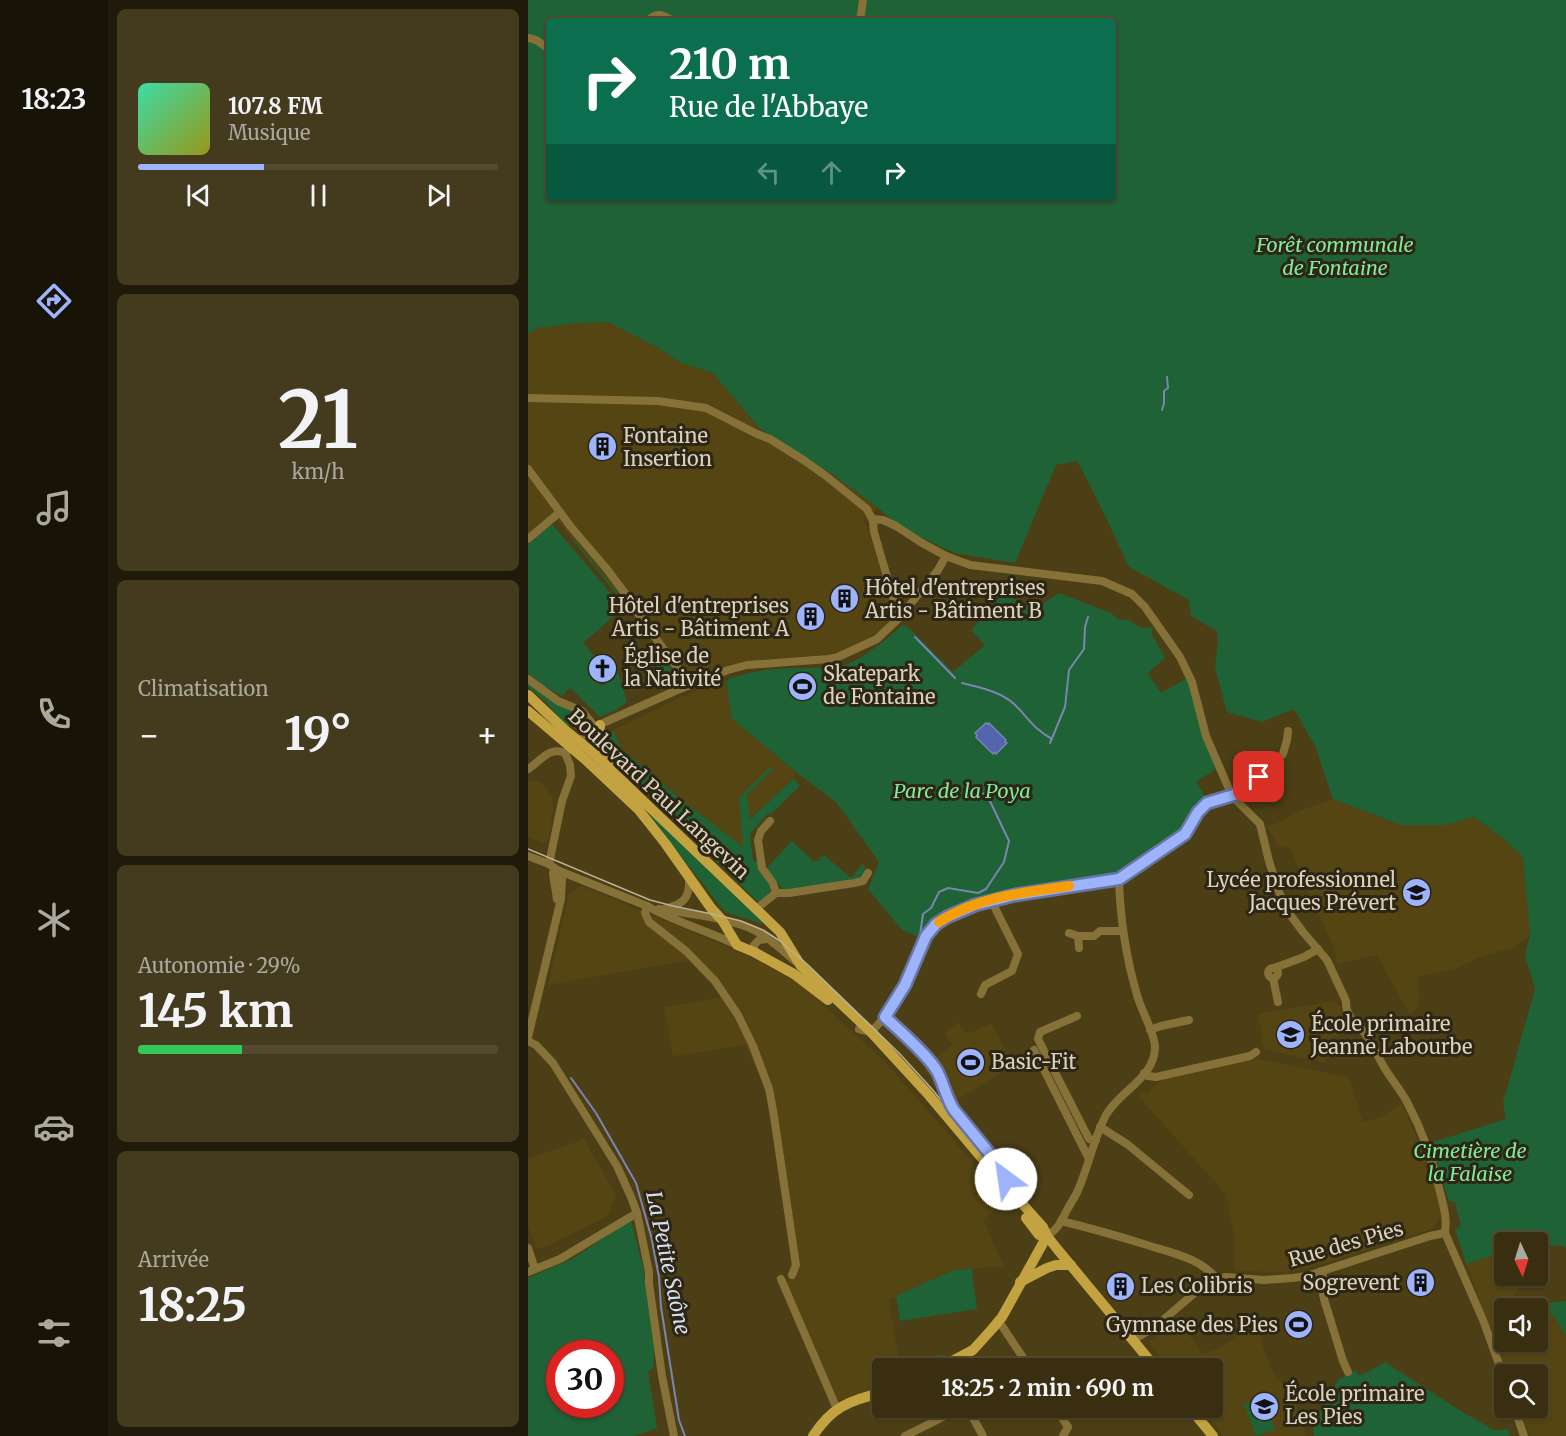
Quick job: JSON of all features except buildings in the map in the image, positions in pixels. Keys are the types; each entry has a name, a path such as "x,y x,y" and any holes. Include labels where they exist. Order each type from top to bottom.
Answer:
{"main road":[{"name":"Boulevard Paul Langevin","path":"528,695 572,747 616,776 780,932 801,966 871,1032 927,1092 1043,1227 1047,1236"},
{"name":"Boulevard Paul Langevin","path":"528,711 572,747 638,809 722,920 737,945"},
{"path":"598,727 599,746 616,776"},
{"path":"737,945 781,966 801,979 859,1029 936,1111 1039,1235 1047,1236 1148,1358"},
{"path":"960,1358 973,1350 998,1322 1047,1236"},
{"path":"1020,1282 1056,1265 1071,1265"},
{"path":"813,1436 822,1421 837,1409 872,1396"},
{"path":"1198,1418 1212,1436"}],"street":[{"path":"860,18 863,0"},
{"path":"651,18 658,14 667,18"},
{"path":"528,38 546,47"},
{"path":"528,398 658,400 706,408 770,439 805,461 867,510 873,519 874,532 899,618"},
{"path":"528,469 624,592 661,643 688,686"},
{"path":"528,539 560,512"},
{"path":"873,519 883,520 896,526 946,556 970,566 1102,581 1132,594 1145,607 1180,657 1192,682 1206,736 1232,796 1260,824 1269,861 1286,909 1327,960 1354,1024 1362,1029 1407,1101 1436,1174 1447,1218 1445,1233 1484,1320 1499,1364"},
{"path":"528,769 549,752 572,747 598,727 728,670 747,665 816,661 838,657 878,639 899,618 938,570 946,556"},
{"name":"Boulevard Paul Langevin","path":"528,679 558,700 582,711 598,727"},
{"path":"859,1029 871,1032 885,1017 905,985 931,930 947,917 965,908 991,900 1119,879 1185,834 1198,812 1207,803 1232,796 1262,776 1281,758 1288,731"},
{"path":"558,912 553,868 562,801 571,776 572,747"},
{"path":"770,821 761,831 758,840 762,868 773,883 776,893"},
{"path":"528,856 737,945"},
{"path":"553,868 562,878 561,899"},
{"path":"756,909 776,893 854,884 863,881 868,873"},
{"path":"661,909 685,900 690,890 689,876"},
{"path":"576,877 569,882 561,899 528,1039 553,1062 572,1091 617,1166 637,1213 649,1272 662,1376 674,1436"},
{"path":"1047,1236 1055,1231 1079,1188 1095,1140 1108,1112 1119,1098 1137,1083 1149,1067 1155,1052 1155,1044 1137,996 1123,931 1119,908 1119,879"},
{"path":"981,994 985,985 1012,971 1018,954 991,900"},
{"path":"646,906 722,920 751,929 801,966"},
{"path":"646,906 645,913 649,922 686,951 715,981 738,1016 753,1046 769,1089 778,1141 796,1265 792,1275"},
{"name":"Boulevard Paul Langevin","path":"765,919 781,949"},
{"path":"1080,948 1073,934 1094,936 1100,931 1123,931"},
{"path":"754,952 754,945 759,940 767,939"},
{"path":"765,958 781,949"},
{"path":"1278,1002 1273,978 1268,976 1269,969 1304,957 1318,949"},
{"path":"1077,1016 1040,1032 1038,1039 1089,1139 1095,1140"},
{"name":"Boulevard Paul Langevin","path":"885,1017 927,1058 936,1070 948,1101 1006,1175 1004,1184"},
{"path":"1150,1030 1189,1020"},
{"path":"1034,1050 1089,1159"},
{"path":"1144,1073 1156,1077 1250,1056 1256,1052"},
{"path":"1100,1127 1127,1144 1189,1195"},
{"path":"528,1248 532,1271 560,1259 637,1213"},
{"path":"1061,1221 1184,1256 1211,1271 1217,1279"},
{"name":"Rue des Pies","path":"1133,1340 1156,1326 1204,1285 1217,1279 1226,1276 1293,1278 1445,1233"},
{"path":"1321,1271 1323,1277 1321,1285 1348,1372"},
{"path":"1311,1274 1314,1280 1321,1285"},
{"path":"781,1279 837,1409"},
{"path":"998,1322 1023,1358"},
{"path":"905,1436 942,1418"},
{"path":"972,1418 983,1436"},
{"path":"1062,1418 1068,1427 1063,1436"},
{"path":"1518,1418 1524,1436"}],"shaded area":[{"path":"608,322 658,348 681,363 713,373 761,430 832,474 878,508 863,520 869,532 891,608 888,623 881,631 842,651 747,661 680,682 632,614 556,519 528,543 528,334 537,328"},
{"path":"726,680 732,719 796,772 794,778 749,819 747,795 772,770 739,798 744,848 678,797 621,748 613,730 684,696"},
{"path":"528,781 541,783 552,796 550,831 544,843 528,837"},
{"name":"Lycée professionnel Jacques Prévert","path":"1333,799 1401,825 1446,825 1474,817 1523,857 1530,935 1515,947 1480,957 1457,968 1418,977 1418,1006 1410,1015 1377,955 1338,964 1331,939 1315,909 1291,849 1275,845 1276,842 1267,827 1299,811"},
{"path":"582,886 742,953 803,986 886,1063 1007,1201 983,1220 1004,1266 954,1270 889,1300 898,1358 872,1358 872,1390 838,1401 787,1285 791,1266 776,1143 766,1088 745,1045 673,1056 664,1007 722,997 689,960 548,985 569,893"},
{"name":"École primaire Jeanne Labourbe","path":"1334,1001 1340,1007 1351,1028 1346,1034 1324,1040 1326,1063 1264,1049 1258,1014"},
{"path":"958,1022 967,1034 992,1023 1011,1062 1008,1071 1001,1072 953,1103 924,1069 953,1044 944,1034"},
{"path":"1255,1058 1347,1077 1350,1080 1363,1122 1381,1117 1402,1103 1428,1165 1442,1213 1432,1229 1316,1266 1287,1272 1235,1271 1235,1238 1225,1193 1138,1096 1143,1091 1147,1093 1161,1080"},
{"path":"584,1139 616,1195 608,1216 541,1249 536,1247 528,1226 528,1159"},
{"path":"1494,1255 1494,1286 1522,1286 1515,1292 1513,1298 1494,1298 1494,1339 1466,1264"},
{"path":"1551,1314 1558,1320 1566,1335 1566,1436 1530,1436 1523,1418 1548,1418 1548,1364 1503,1364 1499,1352 1548,1352 1548,1315"},
{"path":"1176,1319 1204,1354 1215,1350 1260,1323 1261,1341 1271,1369 1276,1378 1289,1386 1302,1422 1304,1422 1306,1436 1223,1436 1209,1418 1223,1418 1223,1358 1162,1358 1149,1343"}],"green space":[{"path":"528,0 1566,0 1566,1248 1560,1245 1548,1247 1548,1232 1494,1232 1494,1255 1466,1264 1455,1229 1461,1226 1455,1202 1449,1201 1430,1143 1506,1119 1503,1103 1535,989 1525,955 1530,935 1523,857 1474,817 1446,825 1401,825 1333,799 1315,746 1294,709 1262,722 1227,712 1215,667 1217,631 1191,616 1189,600 1129,567 1077,461 1056,465 1015,563 955,553 902,529 832,474 761,430 713,373 681,363 658,348 608,322 537,328 528,334"},
{"path":"552,524 623,608 583,643 597,658 589,666 588,672 601,686 615,679 613,671 617,669 627,702 600,717 570,688 562,696 544,686 528,673 528,545"},
{"path":"574,539 629,607 626,606"},
{"name":"Parc de la Poya","path":"1059,593 1111,613 1118,619 1128,620 1141,628 1153,627 1151,633 1165,658 1148,673 1161,693 1189,677 1216,769 1196,782 1206,801 1186,829 1126,873 1069,881 965,904 923,939 902,930 868,889 879,862 837,803 732,719 726,680 763,670 825,667 850,663 878,646 903,625 910,629 953,672 984,646 971,630 1003,594 1034,609"},
{"path":"664,658 670,667 672,676 671,683 664,685 655,663"},
{"path":"528,683 579,714 583,721 567,726 547,703 528,687"},
{"path":"613,730 621,748 678,797 743,847 739,798 770,767 772,770 747,795 750,819 794,778 800,786 770,815 768,813 750,834 753,861 758,861 765,873 770,894 758,902 615,762 604,746 605,739"},
{"path":"650,817 654,817 763,924 725,912"},
{"path":"792,841 814,862 816,860 819,862 818,858 824,855 851,878 863,863 866,871 863,877 786,891 766,869"},
{"path":"631,1220 643,1267 655,1341 653,1368 648,1372 657,1428 633,1436 528,1436 528,1278 572,1259"},
{"path":"973,1269 977,1309 900,1321 896,1296 954,1270"},
{"path":"1566,1301 1566,1335 1557,1320 1551,1314 1548,1315 1548,1303"},
{"path":"946,1354 939,1358 919,1358"},
{"path":"1385,1362 1494,1430 1508,1429 1510,1436 1314,1436 1313,1424 1338,1380 1356,1370 1358,1375 1366,1373"},
{"path":"1263,1397 1275,1429 1256,1436 1244,1404"}],"water":[{"path":"989,723 1007,743 996,754 994,752 993,754 976,737 975,733"}],"waterway":[{"path":"1162,410 1164,391 1168,388 1167,377"},
{"name":"La Petite Saône","path":"1050,743 1065,707 1069,670 1084,649 1088,617"},
{"path":"915,637 955,678"},
{"path":"962,683 1003,696 1035,727 1052,739"},
{"name":"La Petite Saône","path":"897,988 920,935 923,914 931,908 939,892 948,888 978,893 986,889 1004,862 1009,841 988,793"},
{"name":"La Petite Saône","path":"968,794 1007,793"},
{"name":"La Petite Saône","path":"571,1078 596,1113 636,1183 651,1236 659,1277 661,1307 679,1420 685,1436"}],"tram line":[{"path":"528,849 650,900 741,921 763,930 780,941 899,1053 995,1165"}],"slow traffic":[{"path":"939,922 965,908 981,903 1069,886"}],"place":[{"name":"Fontaine Insertion","path":"602,447"},
{"name":"Hôtel d'entreprises Artis - Bâtiment B","path":"844,599"},
{"name":"Hôtel d'entreprises Artis - Bâtiment A","path":"810,617"},
{"name":"Église de la Nativité","path":"603,668"},
{"name":"Skatepark de Fontaine","path":"802,686"},
{"name":"Lycée professionnel Jacques Prévert","path":"1417,892"},
{"name":"École primaire Jeanne Labourbe","path":"1290,1035"},
{"name":"Basic-Fit","path":"970,1062"},
{"name":"Sogrevent","path":"1421,1283"},
{"name":"Les Colibris","path":"1120,1286"},
{"name":"Gymnase des Pies","path":"1299,1325"},
{"name":"École primaire Les Pies","path":"1264,1406"}],"route":[{"path":"1006,1179 1003,1170 948,1101 936,1070 927,1058 885,1017 905,985 926,936 936,924 947,917 981,903 1041,890 1119,879 1185,834 1198,812 1207,803 1237,794 1259,777"}],"park label":[{"name":"Forêt communale de Fontaine","path":"1335,256"},
{"name":"Cimetière de la Falaise","path":"1470,1162"}]}
